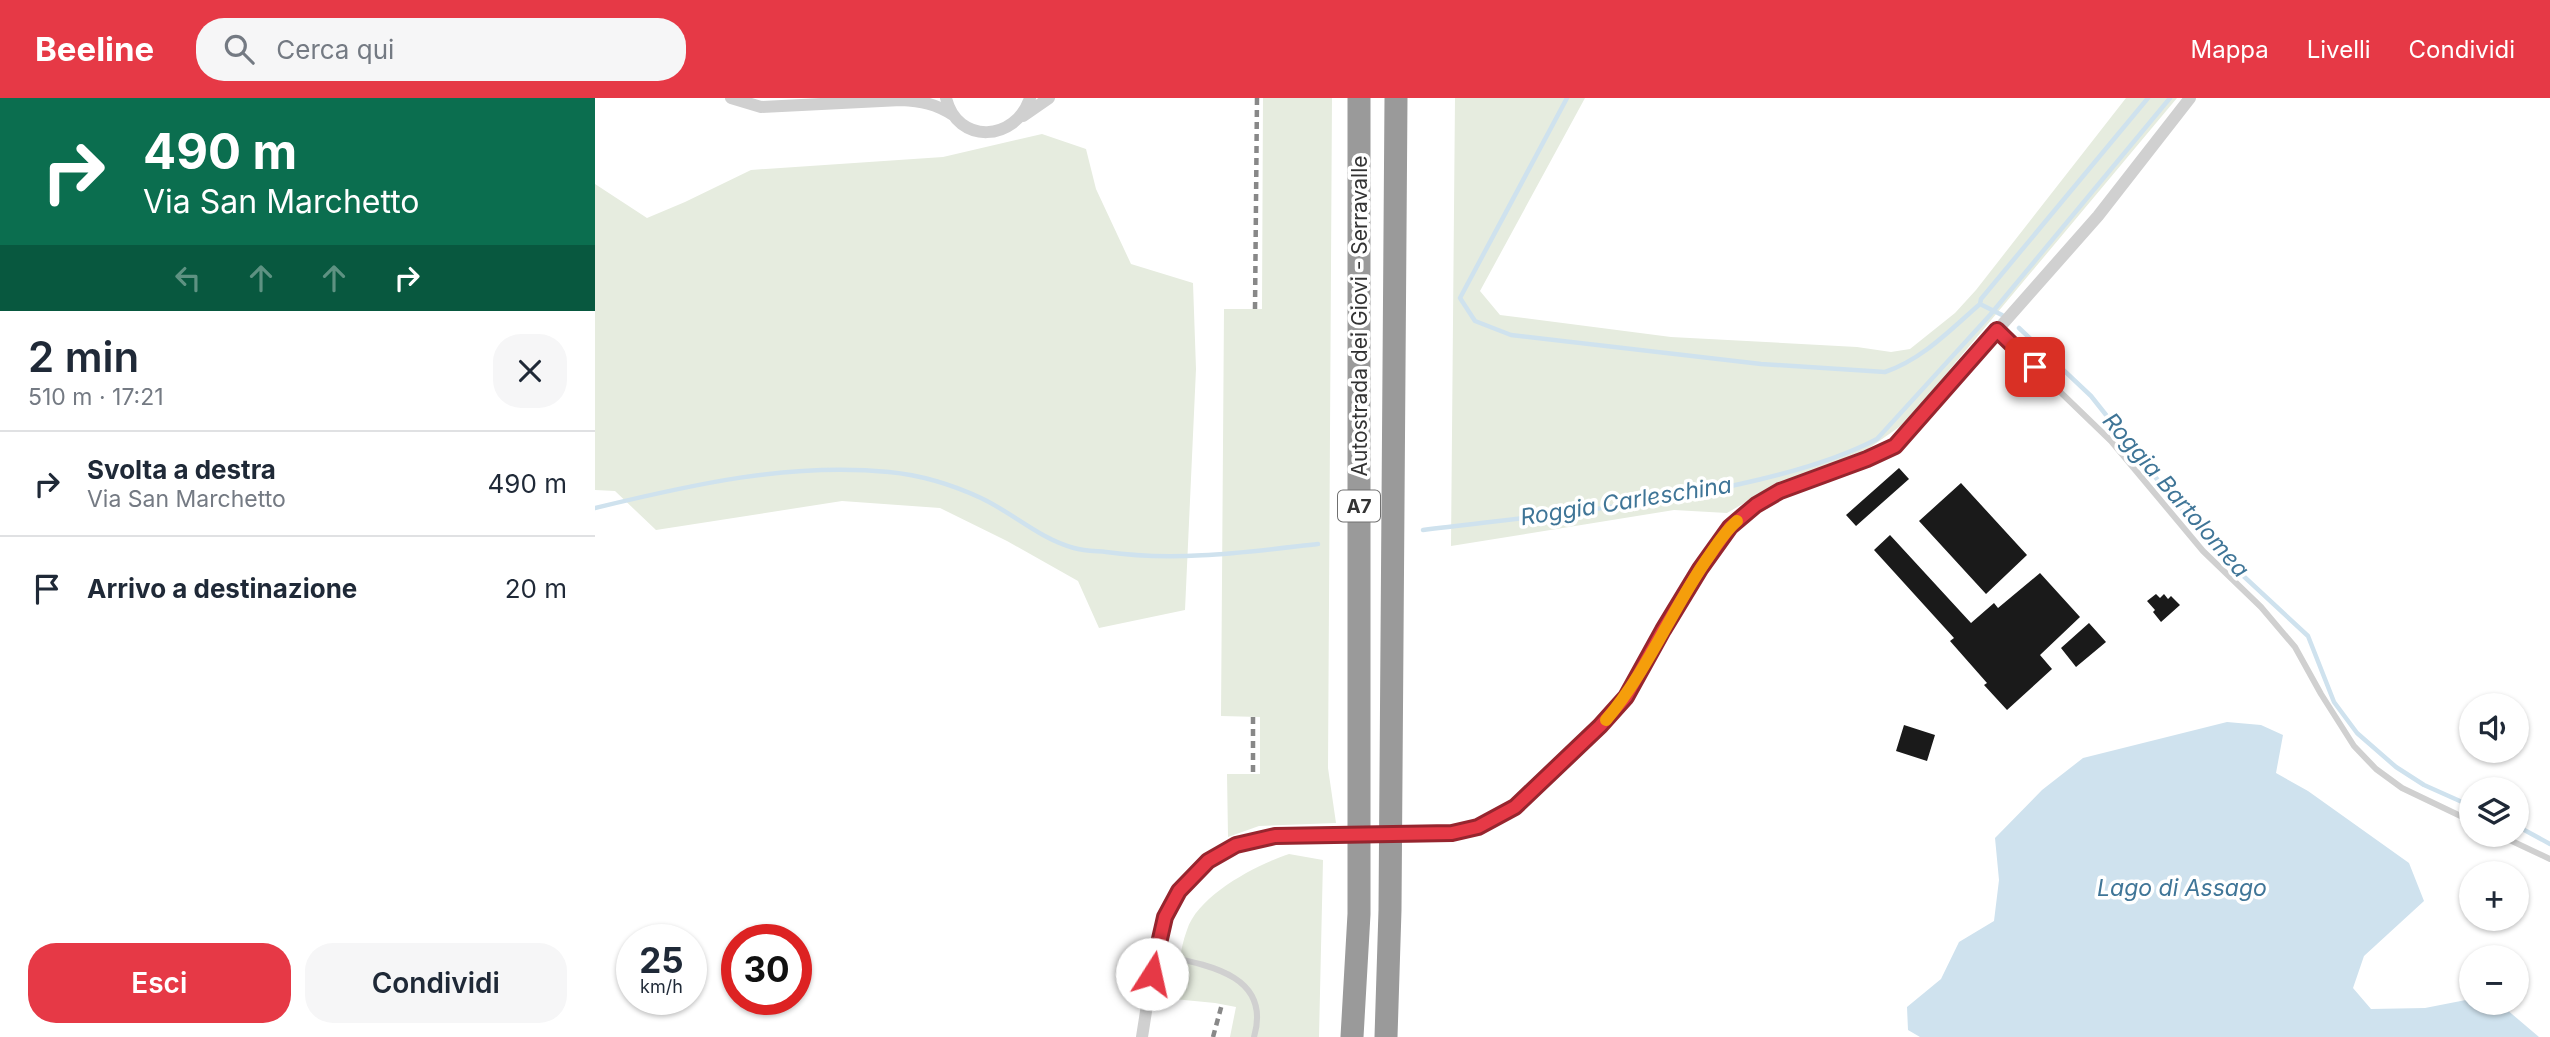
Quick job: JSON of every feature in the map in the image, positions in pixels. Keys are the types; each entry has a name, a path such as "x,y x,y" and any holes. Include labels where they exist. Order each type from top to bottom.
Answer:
{"highway":[{"name":"Autostrada dei Giovi - Serravalle","path":"1352,1037 1359,914 1359,98"},
{"name":"Autostrada dei Giovi - Serravalle","path":"1386,1037 1390,910 1396,98"}],"street":[{"path":"731,98 761,107 794,102 903,99 938,106 962,124 986,133 1010,126 1049,98"},
{"path":"946,98 953,115"},
{"path":"1020,118 1030,98"},
{"path":"1142,1037 1155,954 1165,917 1186,881 1196,871 1236,845 1275,836 1452,833 1478,827 1515,807 1600,726 1626,697 1700,569 1730,527 1756,505 1780,491 1895,446 2098,216 2190,98"}],"lane":[{"path":"1997,330 2111,441 2203,551 2261,607 2295,647 2354,746 2376,769 2402,788 2459,815"},
{"path":"2524,847 2550,859"},
{"path":"1155,954 1208,966 1244,985 1255,1004 1257,1025 1254,1037"}],"shaded area":[{"path":"1263,98 1332,98 1328,768 1336,823 1259,826 1228,837 1227,774 1260,774 1260,717 1221,716 1224,309 1262,309"},
{"path":"1455,98 1585,98 1480,291 1500,315 1671,337 1857,347 1891,352 1910,349 1955,313 1976,290 2126,98 2177,98 1905,423 1862,453 1777,484 1727,513 1674,510 1451,546"},
{"path":"1042,134 1086,149 1096,189 1131,264 1193,283 1196,369 1185,610 1099,628 1078,581 1007,541 940,508 842,501 656,530 615,491 595,490 595,184 647,218 751,170 943,157"},
{"path":"1289,854 1323,860 1319,1037 1230,1037 1236,1007 1174,999 1184,938 1193,917 1215,893 1245,874"}],"water":[{"name":"Lago di Assago","path":"2227,722 2261,725 2283,735 2276,773 2308,791 2409,863 2424,901 2364,956 2353,988 2371,1009 2425,1008 2459,1001 2459,1015 2513,1015 2539,1037 1920,1037 1908,1030 1907,1007 1941,979 1959,942 1994,921 1999,880 1995,838 2042,790 2083,758"}],"building":[{"path":"1899,468 1909,479 1856,526 1846,515"},
{"path":"1961,483 2027,555 1986,594 1919,521"},
{"path":"1890,535 1971,623 1994,603 1998,608 2040,573 2080,617 2040,655 2052,669 2007,710 1950,641 1954,638 1874,550"},
{"path":"2156,594 2160,598 2164,594 2168,599 2171,596 2180,605 2161,622 2147,601"},
{"path":"2089,623 2106,642 2076,667 2061,648"},
{"path":"1904,725 1935,735 1927,761 1896,751"}],"waterway":[{"path":"1567,98 1460,298 1475,321 1511,335 1761,364 1885,372 1924,352 1980,304"},
{"path":"2002,315 1980,304 1981,299 2148,98"},
{"name":"Roggia Carleschina","path":"1423,530 1582,511 1701,492 1810,466 1877,439 1990,315 2170,98"},
{"name":"Roggia Bartolomea","path":"2019,328 2091,396 2172,498 2224,558 2308,636 2334,702 2357,733 2396,767 2424,785 2459,801"},
{"name":"Roggia Carleschina","path":"595,508 667,491 741,478 815,470 852,470 901,473 948,485 993,504 1062,544 1082,550 1186,556 1318,544"},
{"name":"Roggia Bartolomea","path":"2529,833 2550,844"}],"railway":[{"path":"1255,309 1257,98"},
{"path":"1253,717 1253,774"},
{"path":"1213,1037 1222,1004"}],"slow traffic":[{"path":"1606,720 1626,697 1700,569 1737,521"}],"route":[{"path":"1152,974 1165,917 1179,891 1208,861 1236,845 1267,836 1452,833 1478,827 1515,807 1600,726 1626,697 1700,569 1730,527 1756,505 1780,491 1895,446 1997,330 2035,367"}]}
